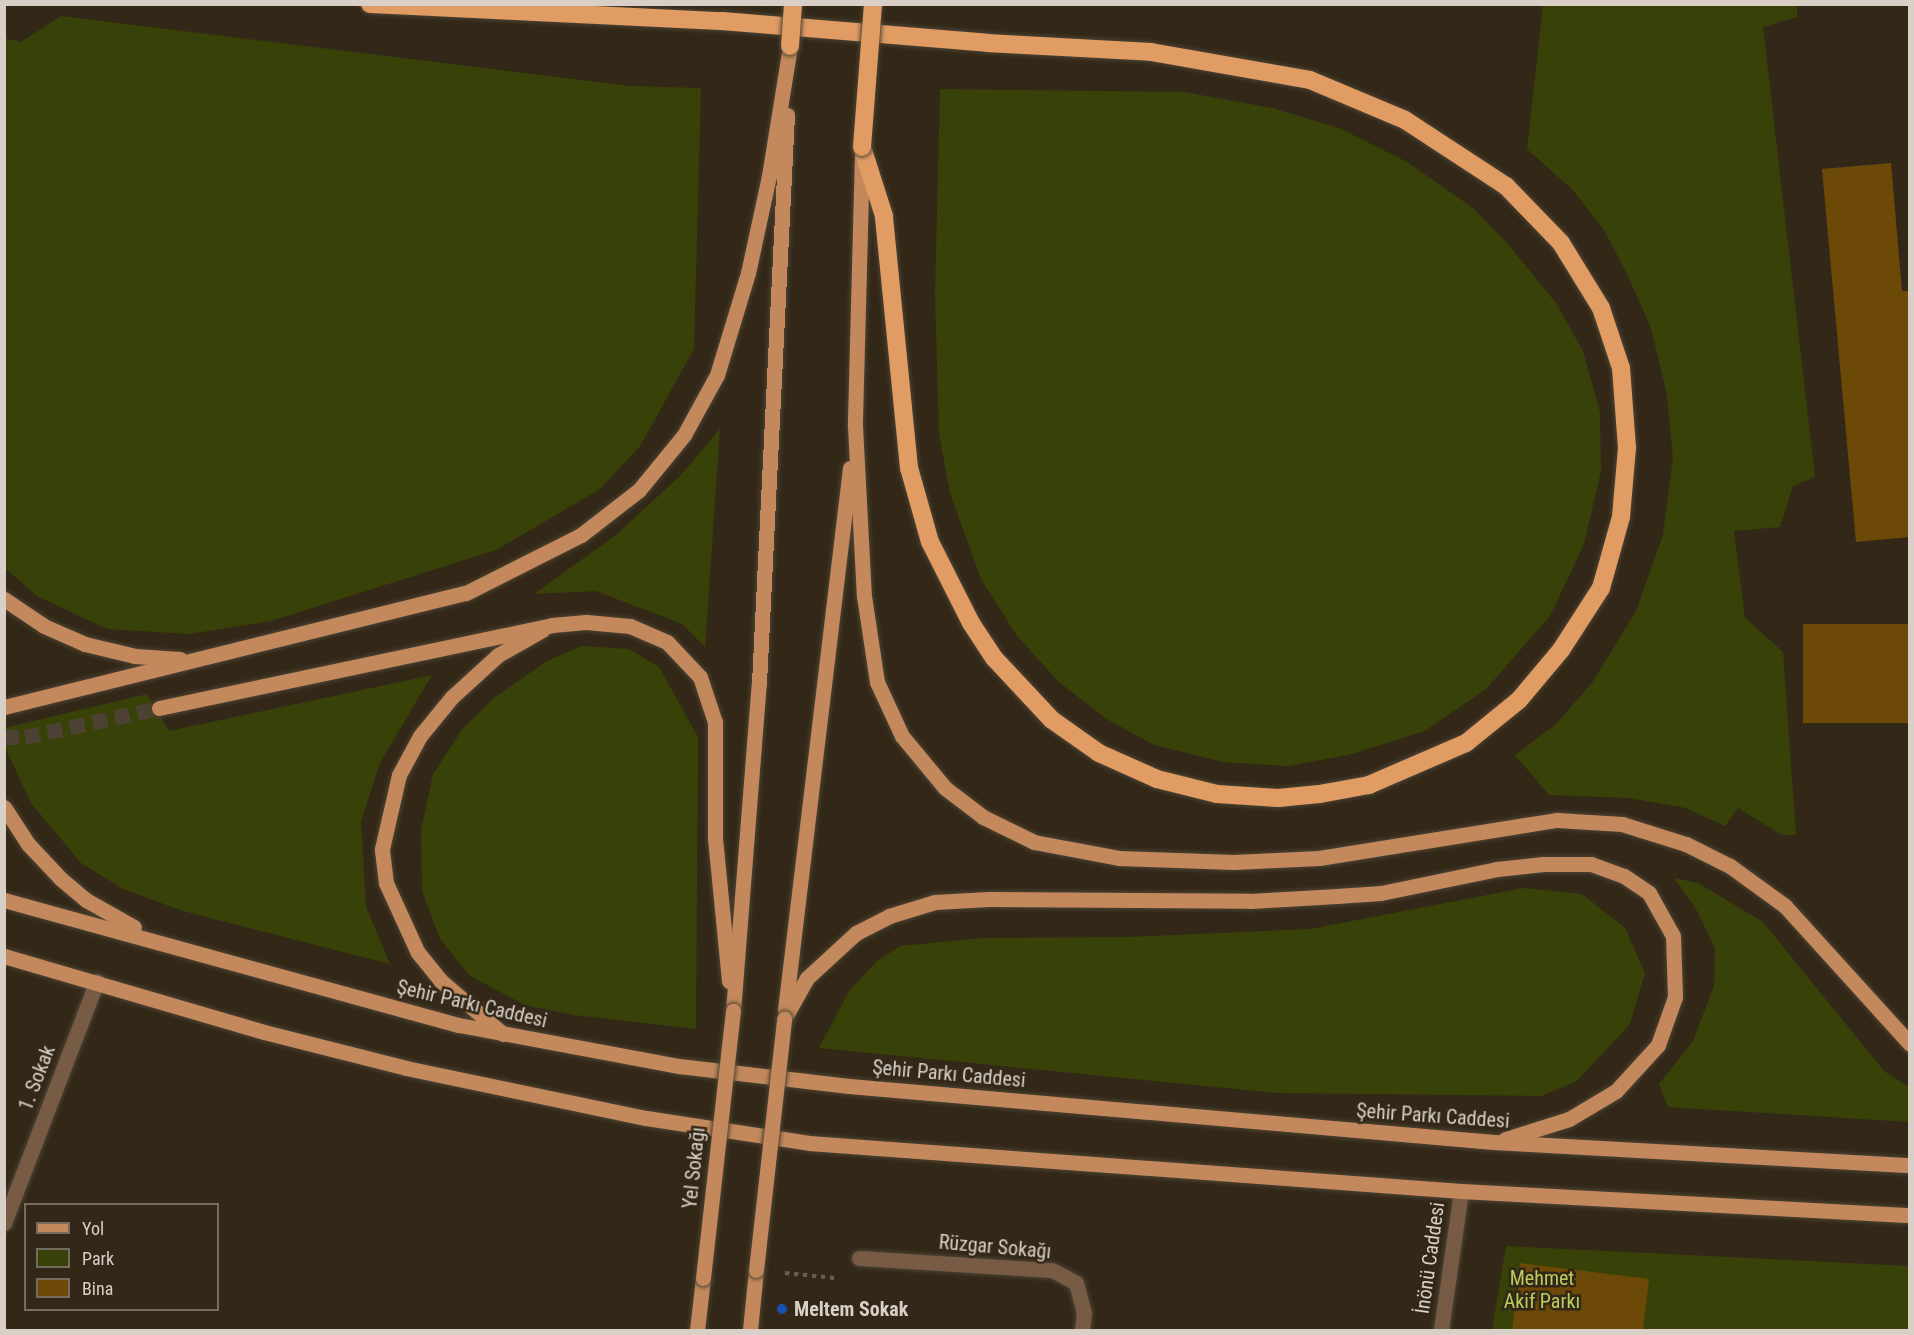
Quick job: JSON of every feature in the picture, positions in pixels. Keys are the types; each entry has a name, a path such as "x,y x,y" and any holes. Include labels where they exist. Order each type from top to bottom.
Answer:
{"highway":[{"path":"370,4 722,21 987,43 1150,52 1253,68 1310,80 1361,99 1461,154 1506,186 1561,243 1601,308 1621,368 1627,448 1621,517 1601,588 1562,650 1519,700 1466,743 1369,785 1319,794 1278,798 1217,794 1157,779 1099,753 1052,720 1019,688 988,649 930,542 909,468 884,216 862,147 873,4"},
{"path":"629,4 722,21"},
{"path":"790,46 793,4"}],"main road":[{"path":"4,707 466,593 581,535 639,490 684,435 717,375 748,273 769,176 790,46"},
{"path":"733,1011 759,683 790,46"},
{"path":"862,147 855,426 864,596 877,682 902,736 945,788 983,817 1034,842 1119,858 1234,862 1319,858 1557,820 1622,824 1686,844 1730,866 1785,906 1910,1044"},
{"path":"750,1330 784,1019 855,426"},
{"path":"4,599 44,626 85,644 135,656 195,659"},
{"path":"159,708 552,625 586,622 630,626 667,642 700,677 715,722 715,838 733,1011"},
{"path":"505,1036 441,981 418,953 386,883 382,849 399,775 420,736 452,697 498,655 552,625"},
{"path":"4,807 28,844 86,900 118,920 187,949"},
{"path":"784,1019 807,978 856,933 889,916 935,902 989,898 1250,901 1337,896 1381,892 1497,869 1544,864 1591,864 1624,876 1649,893 1673,936 1675,997 1658,1045 1616,1090 1569,1119 1494,1142"},
{"name":"Şehir Parkı Caddesi","path":"4,900 505,1036 679,1066 849,1086 1494,1142 1910,1165"},
{"path":"4,956 97,981 264,1032 406,1068 646,1118 797,1141 1090,1166 1461,1191 1910,1215"},
{"name":"Yel Sokağı","path":"697,1330 733,1011"}],"street":[{"name":"1. Sokak","path":"4,1223 97,981"},
{"name":"İnönü Caddesi","path":"1441,1330 1461,1191"},
{"name":"Rüzgar Sokağı","path":"859,1258 1052,1269 1076,1284 1084,1313 1082,1330"}],"path":[{"path":"756,1270 841,1279 859,1258"}],"green space":[{"path":"1543,5 1797,5 1797,17 1763,27 1815,477 1793,486 1780,527 1734,531 1745,618 1783,652 1796,835 1782,835 1738,808 1725,826 1686,808 1629,798 1549,795 1515,755 1556,724 1592,683 1636,611 1663,535 1673,458 1667,395 1651,328 1627,274 1604,230 1572,189 1527,149"},
{"path":"61,16 630,86 701,88 694,349 640,446 600,489 496,550 271,621 189,634 107,629 37,596 5,568 4,38 21,42"},
{"path":"940,89 1184,92 1272,108 1339,128 1407,162 1473,208 1508,244 1556,303 1583,351 1600,412 1601,471 1584,544 1550,616 1486,689 1425,731 1348,755 1288,766 1223,762 1154,745 1105,718 1059,682 1017,636 981,579 950,493 939,434 935,295"},
{"path":"720,429 705,647 682,624 596,591 534,594 616,535 681,475"},
{"path":"582,646 629,649 659,667 698,737 696,1029 574,1015 525,1005 470,976 440,939 422,891 421,830 433,774 463,728 494,698 547,661"},
{"path":"432,675 380,763 361,821 366,907 390,964 183,911 123,889 81,863 31,803 5,747 4,728 147,694 169,731"},
{"path":"1674,878 1698,883 1763,922 1884,1071 1909,1087 1909,1122 1668,1107 1659,1084 1693,1041 1714,986 1715,948 1696,909"},
{"path":"1524,888 1582,894 1625,928 1645,973 1630,1024 1577,1081 1541,1096 1276,1093 819,1048 849,991 877,961 900,946 983,938 1127,937 1310,929"},
{"name":"Mehmet Akif Parkı","path":"1506,1246 1909,1266 1909,1330 1492,1330"}],"building":[{"path":"1891,163 1902,291 1910,291 1910,537 1856,542 1822,169"},
{"path":"1803,624 1910,624 1910,723 1803,723"},
{"path":"1520,1263 1649,1279 1643,1330 1512,1330"}],"tunnel":[{"path":"4,737 25,737 159,708"}],"place":[{"name":"Meltem Sokak","path":"782,1309"}]}
